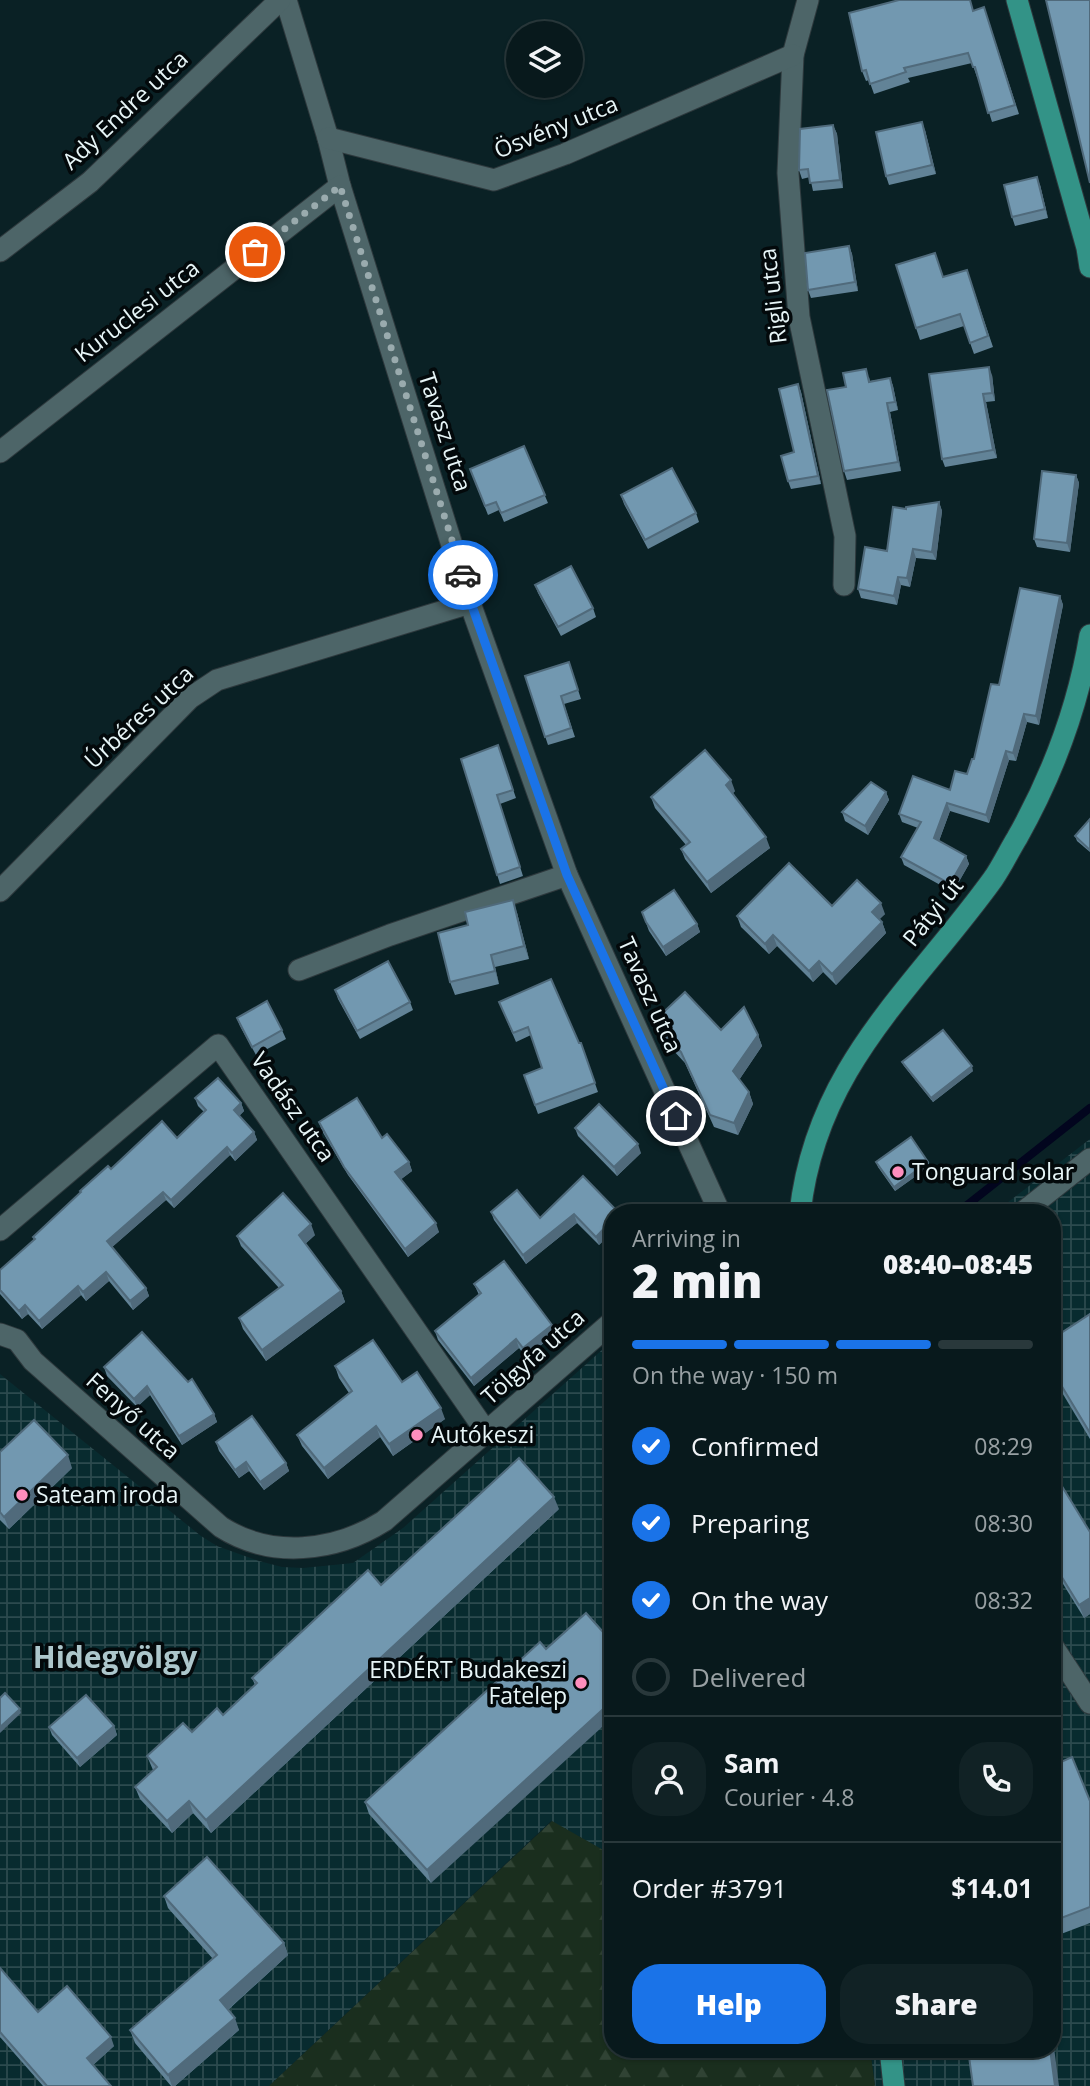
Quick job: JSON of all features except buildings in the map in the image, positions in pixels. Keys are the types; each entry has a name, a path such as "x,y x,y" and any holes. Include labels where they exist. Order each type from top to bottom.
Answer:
{"main road":[{"path":"1017,0 1090,267"},
{"name":"Pátyi út","path":"802,1204 810,1153 837,1088 865,1040 994,878 1038,801 1064,739 1083,676 1090,635"},
{"path":"891,2058 894,2086"}],"street":[{"name":"Ady Endre utca","path":"0,251 90,182 280,0"},
{"name":"Tavasz utca","path":"286,0 340,186 471,603 567,875 716,1204"},
{"name":"Rigli utca","path":"808,0 793,55 788,173 799,317 845,536 844,585"},
{"name":"Ösvény utca","path":"328,138 494,180 565,154 793,55"},
{"name":"Kuruclesi utca","path":"0,452 340,186"},
{"name":"Úrbéres utca","path":"0,891 191,698 217,680 471,603"},
{"path":"299,970 390,934 567,875"},
{"name":"Vadász utca","path":"0,1230 218,1045 486,1433"},
{"path":"1033,1204 1090,1159"},
{"name":"Tölgyfa utca","path":"235,1536 257,1543 300,1548 329,1546 375,1527 397,1512 604,1329"},
{"name":"Fenyő utca","path":"0,1334 19,1341 28,1356 40,1368 212,1521 235,1536"},
{"path":"1061,1659 1090,1703"}],"shaded area":[{"path":"1090,1139 1090,2086 875,2086 871,2058 1061,2058 1061,1204 1006,1204"},
{"path":"604,1348 604,1851 551,1821 269,2086 0,2086 0,1374 201,1536 217,1546 282,1567 303,1568 353,1563 403,1528"}],"green space":[{"path":"552,1821 604,1850 604,2058 871,2058 875,2086 269,2086"}],"waterway":[{"path":"968,1204 1090,1108"}],"way so far":[{"path":"255,252 340,186 463,575"}],"place":[{"name":"Tonguard solar","path":"898,1172"},
{"name":"Autókeszi","path":"417,1435"},
{"name":"Sateam iroda","path":"22,1495"},
{"name":"ERDÉRT Budakeszi Fatelep","path":"581,1683"}],"district":[{"name":"Hidegvölgy","path":"115,1658"}],"route":[{"path":"463,575 567,875 676,1116"}]}
